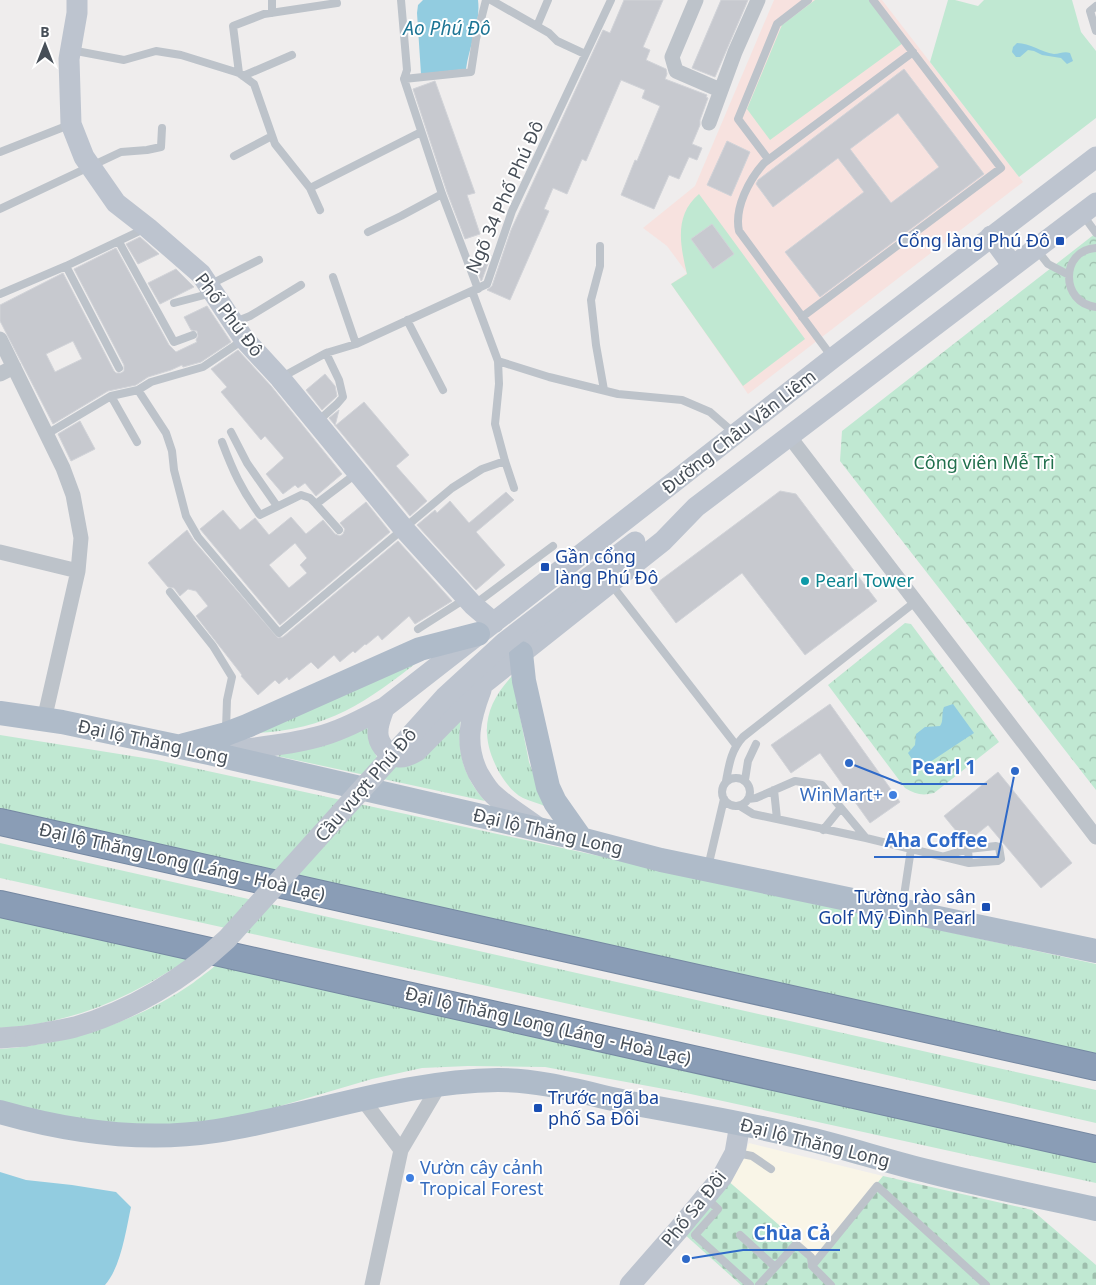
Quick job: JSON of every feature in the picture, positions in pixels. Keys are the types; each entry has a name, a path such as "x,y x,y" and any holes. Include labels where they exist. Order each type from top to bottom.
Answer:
{"highway":[{"name":"Đại lộ Thăng Long (Láng - Hoà Lạc)","path":"0,822 1096,1067"},
{"name":"Đại lộ Thăng Long (Láng - Hoà Lạc)","path":"0,904 1096,1149"}],"main road":[{"name":"Phố Phú Đô","path":"77,0 77,13 70,49 71,124 90,167 116,203 201,274 239,331 404,529 470,602 486,628"},
{"name":"Đường Châu Văn Liêm","path":"210,753 289,744 319,737 353,724 384,708 833,358 1096,157"},
{"name":"Đường Châu Văn Liêm","path":"384,708 378,732 380,744 388,752 398,757 407,756 418,751 483,684 663,541 696,507 1089,208"},
{"path":"991,236 1013,266"},
{"name":"Cầu vượt Phú Đô","path":"0,1038 26,1036 75,1027 120,1010 157,991 201,962 233,932 445,697 505,642 635,542 696,507"},
{"path":"178,747 226,734 420,649 486,628"},
{"path":"520,653 524,681 548,786 555,802 581,839"},
{"name":"Đường Châu Văn Liêm","path":"483,684 474,707 469,731 471,754 475,766 493,795 543,831"},
{"name":"Đại lộ Thăng Long","path":"0,713 210,753 581,839 661,860 1096,951"},
{"name":"Đại lộ Thăng Long","path":"0,1112 39,1123 77,1130 130,1135 174,1135 217,1131 363,1100 396,1091 440,1084 499,1080 550,1084 617,1101 802,1137 931,1172 1096,1209"},
{"name":"Phố Sa Đôi","path":"630,1285 722,1177 735,1153 740,1124"}],"street":[{"path":"696,0 672,57 676,71 720,90"},
{"path":"709,123 720,90 758,0"},
{"path":"0,338 63,468 73,495 81,538 78,570 44,720"},
{"path":"0,374 14,367"},
{"path":"789,436 1096,837"},
{"path":"0,552 78,570"},
{"path":"372,1285 402,1150 440,1084"},
{"path":"363,1100 402,1150"}],"lane":[{"path":"272,0 272,13"},
{"path":"401,0 407,70 404,79 498,361 495,424 514,488"},
{"path":"404,79 471,72 476,39 486,0"},
{"path":"492,0 549,33 557,42 585,54"},
{"path":"536,26 548,0"},
{"name":"Ngõ 34 Phố Phú Đô","path":"280,378 326,353 356,344 487,284 512,211 611,0"},
{"path":"802,316 1001,168 874,0"},
{"path":"768,159 738,118 777,24 804,1"},
{"path":"241,75 233,26 264,14 338,3"},
{"path":"1096,6 1090,11 1096,32"},
{"path":"70,49 124,60 156,51 173,54 241,75 254,84 275,144 310,188 320,210"},
{"path":"833,358 739,231 737,224 738,212 751,181 768,159 913,52"},
{"path":"241,75 292,55"},
{"path":"0,152 71,124"},
{"path":"0,209 121,152 162,147 162,128"},
{"path":"310,188 421,132"},
{"path":"234,156 272,136"},
{"path":"368,232 442,194"},
{"path":"1089,208 1096,233"},
{"path":"0,294 148,228"},
{"path":"118,242 174,342 193,335"},
{"path":"600,246 600,266 591,300 604,390"},
{"path":"1036,248 1048,264 1069,275"},
{"path":"1096,248 1082,252 1070,267 1069,275 1070,286 1074,295 1081,302 1096,307"},
{"path":"174,303 212,288 259,260"},
{"path":"66,266 119,368"},
{"path":"333,277 356,344"},
{"path":"52,431 111,396 138,390 151,382 203,367 239,331 250,316 301,285"},
{"path":"407,320 442,390"},
{"path":"316,423 338,404 343,397 339,380 326,353"},
{"path":"498,361 549,377 618,394 682,400 710,412 735,434"},
{"path":"138,390 166,433 172,451 174,470 186,516 198,537 279,633 458,484 482,469 505,461"},
{"path":"111,396 137,442"},
{"path":"231,432 248,463 277,506"},
{"path":"222,442 234,475 260,514 301,495 310,498 339,530"},
{"path":"316,504 357,473"},
{"path":"418,629 470,602 553,546"},
{"path":"610,583 736,745"},
{"path":"170,592 213,646 232,677 227,700 226,734"},
{"path":"707,869 724,799 722,790 726,782 731,756 736,745 754,728 915,602"},
{"path":"748,799 750,788 745,780 748,761 756,744"},
{"path":"726,782 735,778 745,780"},
{"path":"740,806 748,799 756,798 796,780 822,785 866,838"},
{"path":"774,790 777,820"},
{"path":"724,799 730,805 740,806 753,814 866,838 911,849 944,857 969,863 998,861 1001,858 999,847 996,846 968,849 944,857"},
{"path":"823,830 840,809"},
{"path":"902,910 911,849"},
{"path":"968,849 969,863"},
{"path":"735,1153 752,1156 771,1169"},
{"path":"812,1266 877,1186 986,1285"},
{"path":"706,1198 718,1209 695,1236 750,1285"},
{"path":"740,1235 775,1267"},
{"path":"759,1285 796,1244 811,1257 812,1266 831,1285"}],"shaded area":[{"path":"774,0 882,0 1023,182 748,394 671,284 687,273 667,246 643,228 695,186"},
{"path":"749,1143 883,1176 817,1258 727,1180 740,1162"}],"green space":[{"path":"815,0 870,0 903,43 770,140 747,109 782,25"},
{"path":"948,0 978,6 984,0 1072,0 1081,32 1096,51 1096,118 1019,177 930,62"},
{"path":"699,194 805,339 743,386 671,284 687,274 682,252 682,221 691,202"},
{"name":"Công viên Mễ Trì","path":"1096,233 1096,790 840,461 842,431"},
{"path":"905,623 911,624 999,742 934,793 930,794 919,794 905,788 828,685"},
{"path":"421,659 364,701 325,720 281,731 255,733"},
{"path":"512,676 529,762 545,806 523,798 512,790 499,772 489,746 487,721 490,710 495,698"},
{"path":"461,717 460,741 463,762 471,782 485,801 277,756 372,722 374,748 380,762"},
{"path":"0,735 157,760 1096,964 1096,1062 0,808"},
{"path":"0,843 1096,1090 1096,1123 795,1054 0,878"},
{"path":"0,915 195,954 150,983 103,1005 53,1021 0,1028"},
{"path":"222,959 1096,1159 1096,1183 686,1093 545,1067 468,1066 422,1068 372,1079 250,1115 190,1125 127,1126 0,1105 0,1049 51,1042 101,1029 125,1020 171,997 193,983"},
{"path":"883,1176 1032,1210 1096,1265 1096,1285 741,1285 683,1233 727,1180 817,1258"}],"water":[{"name":"Ao Phú Đô","path":"423,0 478,0 478,18 466,69 421,74 417,13 418,5"},
{"path":"1017,43 1026,44 1054,54 1070,53 1073,61 1067,64 1061,58 1042,55 1028,50 1020,57 1016,57 1012,52 1013,47"},
{"path":"953,704 974,733 927,764 919,766 915,764 908,753 915,745 916,734 925,727 940,726 944,707"},
{"path":"0,1172 26,1180 116,1192 131,1207 119,1258 111,1277 105,1285 0,1285"}],"building":[{"path":"624,0 663,0 643,47 650,50 646,60 666,69 665,79 707,95 706,97 708,98 700,125 692,144 702,148 697,160 689,157 679,179 669,175 654,209 621,195 660,106 642,98 645,90 621,80 586,161 582,159 567,194 553,188 544,209 549,211 510,300 487,290 492,286 511,230 603,30 610,33"},
{"path":"721,0 748,0 715,77 692,68"},
{"path":"904,69 984,174 820,297 785,252 864,192 838,158 773,207 756,184 758,180","holes":["898,113 939,167 891,203 850,149"]},
{"path":"435,81 475,193 467,195 480,234 465,239 447,192 413,89"},
{"path":"727,141 750,152 731,196 707,185"},
{"path":"712,224 734,254 713,269 691,239"},
{"path":"140,237 159,254 138,264 126,244"},
{"path":"116,248 169,345 176,352 197,342 197,331 191,330 184,317 207,306 231,342 201,362 183,367 182,365 148,377 136,385 108,391 53,424 0,321 0,305 63,273 114,371 121,373 124,371 124,365 74,269","holes":["73,341 82,359 55,372 46,354"]},
{"path":"491,255 482,280 481,281 474,261"},
{"path":"176,269 194,287 160,304 148,283"},
{"path":"238,350 271,386 342,474 316,496 305,483 298,488 295,485 283,494 266,474 284,458 265,436 261,440 221,392 227,387 211,369"},
{"path":"325,374 335,386 337,396 322,410 306,390"},
{"path":"364,402 409,455 396,466 427,501 410,516 335,426"},
{"path":"339,410 335,425 329,418"},
{"path":"80,421 95,449 71,461 58,434"},
{"name":"Pearl Tower","path":"780,491 796,494 877,601 805,655 742,573 676,623 650,588"},
{"path":"506,492 514,500 476,532 505,565 476,590 417,525 435,510 437,513 450,501 469,523"},
{"path":"366,502 390,532 280,625 200,529 223,510 240,530 255,518 269,535 291,517 306,534 323,520 335,534 340,536 345,529 340,523","holes":["295,543 307,558 300,565 307,573 289,588 269,565"]},
{"path":"187,530 194,541 278,638 283,637 398,541 452,601 415,624 409,616 382,640 378,635 340,662 334,655 318,669 311,662 289,680 287,677 279,684 275,680 258,695 241,676 196,616 208,606 196,591 188,589 180,596 174,588 168,587 148,563"},
{"path":"830,704 900,802 870,823 820,753 791,773 771,745"},
{"path":"998,772 1072,863 1041,888 988,825 966,843 944,816"}],"place":[{"name":"Cổng làng Phú Đô","path":"1060,241"},
{"name":"Gần cổng làng Phú Đô","path":"545,567"},
{"name":"Pearl Tower","path":"805,581"},
{"name":"Pearl 1","path":"849,763"},
{"name":"Aha Coffee","path":"1015,771"},
{"name":"WinMart+","path":"893,795"},
{"name":"Tường rào sân Golf Mỹ Đình Pearl","path":"986,907"},
{"name":"Trước ngã ba phố Sa Đôi","path":"538,1108"},
{"name":"Vườn cây cảnh Tropical Forest","path":"410,1178"},
{"name":"Chùa Cả","path":"686,1259"}]}
